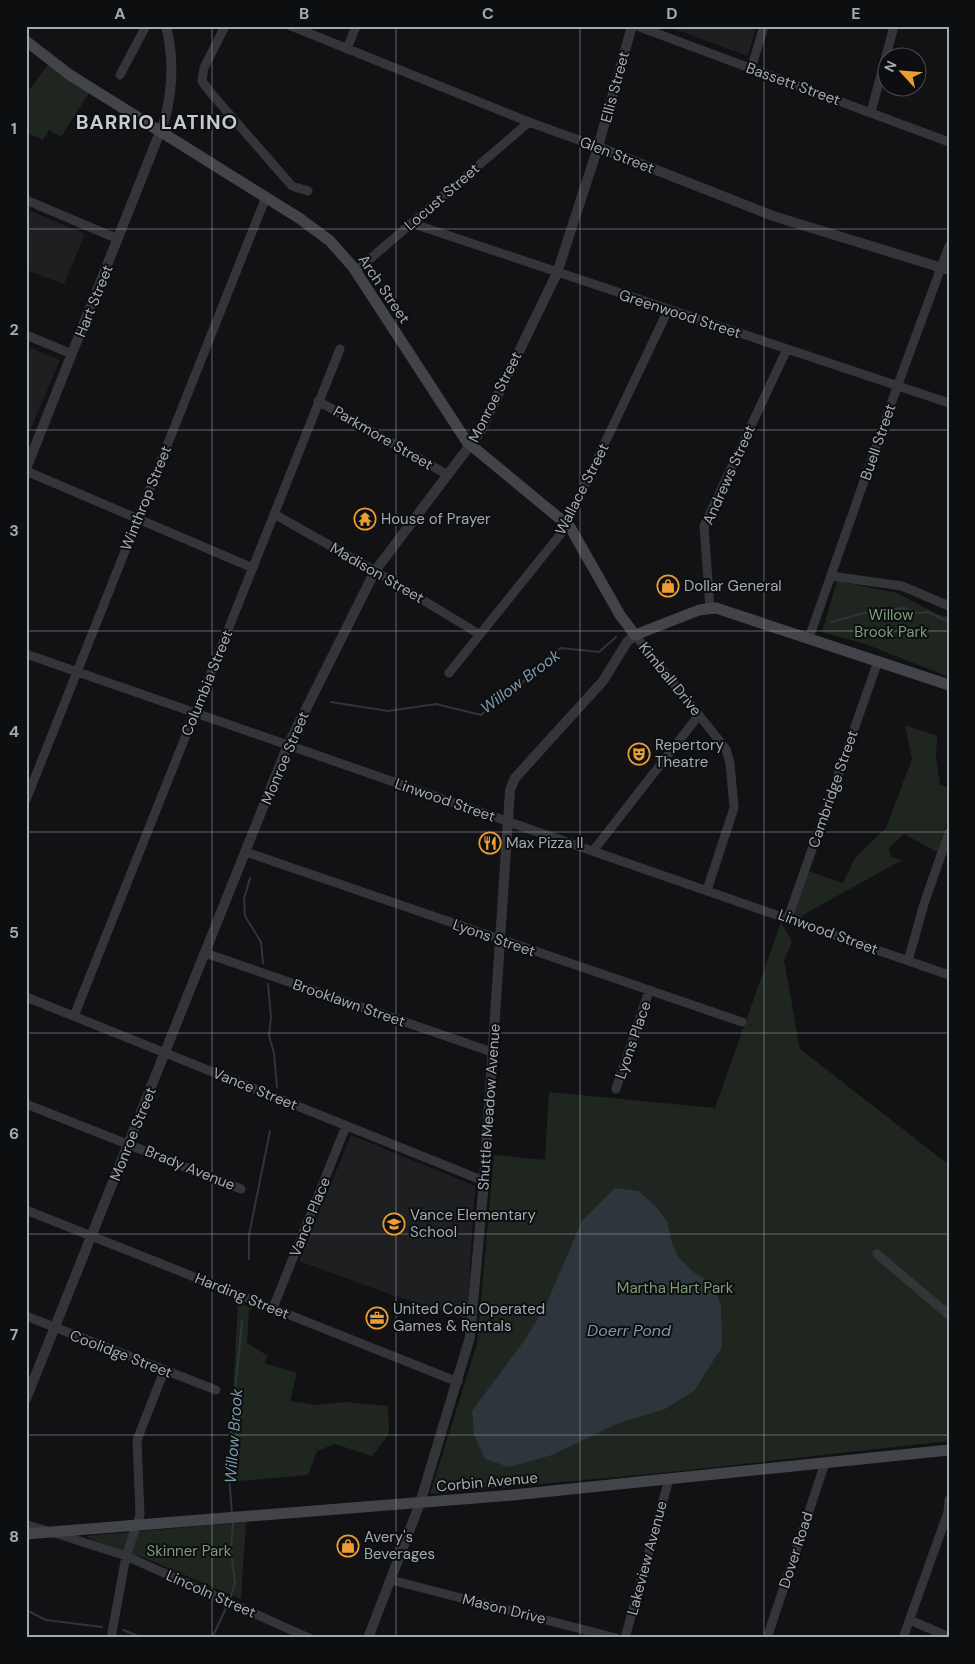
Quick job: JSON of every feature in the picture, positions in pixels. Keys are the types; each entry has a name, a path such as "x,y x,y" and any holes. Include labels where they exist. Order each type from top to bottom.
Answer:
{"main road":[{"name":"Arch Street","path":"26,42 67,73 266,197 323,235 341,252 356,271 470,446 567,524 622,619 635,635"},
{"path":"635,635 710,608 809,638 949,685"},
{"name":"Corbin Avenue","path":"26,1534 420,1503 949,1450"}],"street":[{"path":"120,75 146,26"},
{"name":"Hart Street","path":"26,470 161,132 172,79 166,26"},
{"path":"225,26 204,68 202,81 292,186 308,191"},
{"name":"Glen Street","path":"291,26 528,122 773,216 945,269"},
{"path":"347,49 356,26"},
{"name":"Ellis Street","path":"598,148 632,26"},
{"name":"Bassett Street","path":"637,26 949,142"},
{"path":"751,69 764,26"},
{"path":"871,112 894,26"},
{"name":"Locust Street","path":"356,271 528,122"},
{"name":"Monroe Street","path":"26,1399 130,1144 288,746 375,571 480,432 557,273 598,148"},
{"name":"Winthrop Street","path":"26,800 266,197"},
{"path":"26,200 118,239"},
{"name":"Greenwood Street","path":"411,223 949,403"},
{"name":"Buell Street","path":"809,638 897,387 945,269 949,246"},
{"name":"Wallace Street","path":"448,673 522,584 567,524 668,310"},
{"path":"26,335 72,354"},
{"name":"Columbia Street","path":"74,1016 340,349"},
{"name":"Andrews Street","path":"710,608 704,526 787,349"},
{"name":"Parkmore Street","path":"318,401 448,475"},
{"path":"26,470 253,568"},
{"name":"Madison Street","path":"274,514 375,571 479,634"},
{"path":"831,576 902,586 949,606"},
{"name":"Kimball Drive","path":"635,635 726,749 730,763 734,808 706,890"},
{"name":"Shuttle Meadow Avenue","path":"368,1638 420,1503 466,1357 473,1314 484,1181 510,790 515,778 604,681 627,642 635,635"},
{"name":"Linwood Street","path":"26,654 949,975"},
{"name":"Cambridge Street","path":"788,918 878,661"},
{"path":"593,852 699,715"},
{"path":"908,960 924,904 949,832"},
{"name":"Lyons Street","path":"246,852 501,941 742,1022"},
{"name":"Brooklawn Street","path":"205,953 492,1052"},
{"name":"Lyons Place","path":"616,1090 649,991"},
{"name":"Vance Street","path":"26,997 484,1181"},
{"name":"Brady Avenue","path":"26,1104 242,1189"},
{"name":"Vance Place","path":"273,1308 346,1126"},
{"name":"Harding Street","path":"26,1210 458,1382"},
{"path":"877,1254 949,1315"},
{"name":"Coolidge Street","path":"26,1316 216,1390"},
{"path":"111,1638 126,1556 137,1526 140,1508 137,1440 164,1371"},
{"name":"Dover Road","path":"767,1638 825,1463"},
{"name":"Lakeview Avenue","path":"625,1638 669,1479"},
{"path":"903,1638 948,1512 949,1500"},
{"name":"Lincoln Street","path":"26,1525 126,1556 309,1638"},
{"name":"Mason Drive","path":"391,1580 616,1638"},
{"path":"910,1620 949,1637"}],"shaded area":[{"path":"666,26 756,26 748,56"},
{"path":"26,209 85,234 64,284 26,270"},
{"path":"26,346 60,360 26,440"},
{"name":"Vance Elementary School","path":"351,1135 475,1186 467,1319 392,1295 299,1261"}],"green space":[{"path":"48,65 89,93 61,137 49,130 43,140 26,132 26,94"},
{"name":"Willow Brook Park","path":"837,581 897,593 937,614 949,617 949,677 865,644 822,632"},
{"path":"905,725 937,736 936,757 940,785 949,788 949,817 937,852 904,834 889,848 891,857 902,860 803,915 801,919 794,913 808,871 843,883 855,858 886,828 912,759"},
{"name":"Martha Hart Park","path":"781,922 792,942 784,960 800,1049 949,1165 949,1441 671,1472 430,1494 477,1344 494,1155 545,1160 549,1092 715,1108"},
{"path":"238,1302 253,1309 249,1311 247,1343 268,1356 264,1363 297,1373 290,1401 317,1405 346,1402 388,1406 389,1434 372,1456 335,1444 317,1451 308,1475 228,1482"},
{"name":"Skinner Park","path":"246,1522 241,1599 140,1556 117,1551 86,1536"}],"water":[{"name":"Doerr Pond","path":"615,1188 639,1191 658,1209 667,1221 672,1243 679,1258 696,1274 713,1284 721,1306 722,1347 694,1391 665,1409 619,1423 552,1455 509,1467 485,1459 474,1435 472,1411 524,1341 545,1307 582,1221"}],"waterway":[{"name":"Willow Brook","path":"831,622 864,613 904,608 917,613 928,612 949,622"},
{"name":"Willow Brook","path":"331,702 388,711 436,704 481,715 506,692 520,685 548,657 561,648 599,652 616,637"},
{"name":"Willow Brook","path":"250,878 244,899 245,916 261,942 263,963"},
{"name":"Willow Brook","path":"268,984 271,1017 269,1036 274,1053 277,1087"},
{"name":"Willow Brook","path":"249,1259 249,1235 270,1131"},
{"name":"Willow Brook","path":"232,1513 228,1464 242,1321"},
{"name":"Willow Brook","path":"230,1599 235,1583 231,1551 233,1523"},
{"name":"Willow Brook","path":"212,1638 227,1606"},
{"path":"26,1610 46,1620 102,1627"},
{"path":"123,1630 143,1638"}],"place":[{"name":"House of Prayer","path":"365,519"},
{"name":"Dollar General","path":"668,586"},
{"name":"Repertory Theatre","path":"639,754"},
{"name":"Max Pizza II","path":"490,843"},
{"name":"Vance Elementary School","path":"394,1224"},
{"name":"United Coin Operated Games & Rentals","path":"377,1318"},
{"name":"Avery's Beverages","path":"348,1546"}],"district":[{"name":"BARRIO LATINO","path":"157,122"}]}
